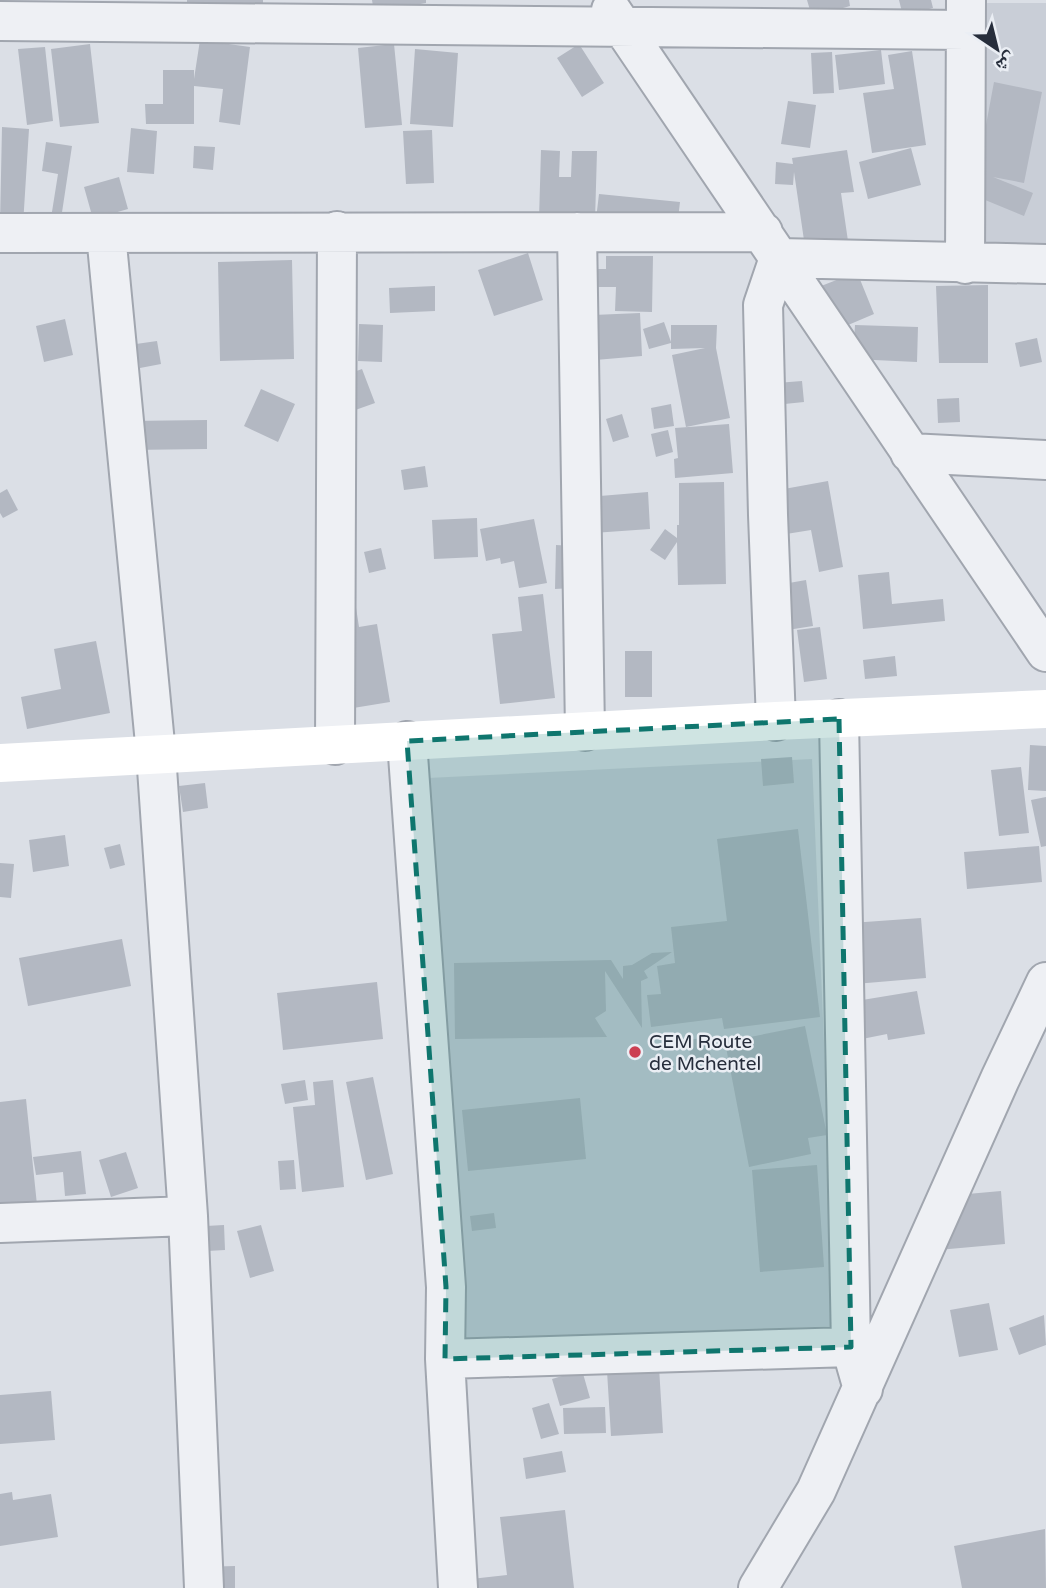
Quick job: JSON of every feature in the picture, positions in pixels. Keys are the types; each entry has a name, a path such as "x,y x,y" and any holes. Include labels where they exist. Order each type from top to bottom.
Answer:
{"street":[{"path":"613,13 910,453 1044,646"},
{"path":"0,21 613,13 966,15 965,264"},
{"path":"335,745 337,231"},
{"path":"577,232 585,731"},
{"path":"0,233 577,232 771,245 965,264 1046,264"},
{"path":"106,234 156,754 188,1216 204,1588"},
{"path":"771,245 763,305 776,721"},
{"path":"910,453 1046,460"},
{"path":"0,763 1046,709"},
{"path":"839,719 851,1347 863,1389"},
{"path":"407,741 446,1287 445,1359 458,1588"},
{"path":"758,1588 816,1491 1046,982"},
{"path":"0,1223 188,1216"},
{"path":"445,1359 851,1347"}],"highlighted area":[{"path":"839,719 851,1347 445,1359 446,1287 407,741"}],"shaded area":[{"path":"982,3 1046,3 1046,247 975,246"},
{"name":"CEM Route de Mchentel","path":"812,759 836,1326 465,1342 428,778"}],"building":[{"path":"187,0 263,0 263,10 187,9"},
{"path":"372,0 426,0 426,3 374,12"},
{"path":"807,0 849,0 850,6 812,17"},
{"path":"899,0 931,0 933,8 903,16"},
{"path":"200,40 250,47 240,125 219,122 223,89 194,86 194,124 146,124 145,104 163,104 163,70 194,70 194,79"},
{"path":"90,44 99,123 60,127 51,49"},
{"path":"394,44 402,125 365,128 358,48"},
{"path":"579,44 604,83 582,97 557,58"},
{"path":"45,47 53,121 27,125 18,49"},
{"path":"415,49 458,53 453,127 410,124"},
{"path":"881,50 885,84 839,90 835,55"},
{"path":"912,51 926,145 872,153 863,93 894,89 888,55"},
{"path":"832,52 834,93 813,94 811,53"},
{"path":"994,82 1042,92 1024,183 993,177 1033,193 1024,216 973,195"},
{"path":"788,101 816,105 810,148 781,144"},
{"path":"2,127 29,129 23,225 0,224"},
{"path":"131,128 157,131 154,174 127,172"},
{"path":"432,130 434,183 406,184 403,131"},
{"path":"46,142 72,146 61,219 51,218 58,174 42,171"},
{"path":"194,146 215,147 213,170 193,168"},
{"path":"911,148 921,185 868,199 859,162"},
{"path":"541,150 560,151 559,177 571,177 572,151 597,151 595,221 539,219"},
{"path":"847,150 854,192 841,193 848,241 805,247 794,172 793,185 775,184 776,162 793,164 792,158"},
{"path":"119,177 128,209 93,219 84,187"},
{"path":"599,194 680,202 677,227 596,219"},
{"path":"528,253 543,300 494,316 478,270"},
{"path":"606,256 653,256 652,312 615,311 616,287 585,287 585,269 606,269"},
{"path":"292,260 294,359 220,361 218,262"},
{"path":"857,272 874,314 834,331 816,288"},
{"path":"988,285 988,363 939,363 936,286"},
{"path":"435,286 435,311 390,313 389,288"},
{"path":"640,313 642,356 572,362 570,316"},
{"path":"65,319 73,355 44,362 36,326"},
{"path":"664,322 671,342 671,325 717,325 716,348 730,418 686,427 672,355 705,348 671,349 671,343 649,349 643,329"},
{"path":"359,324 383,325 382,362 358,361"},
{"path":"855,325 918,327 917,362 853,359"},
{"path":"1037,338 1042,362 1020,367 1015,343"},
{"path":"157,341 161,364 140,368 136,344"},
{"path":"362,369 375,403 333,418 321,384"},
{"path":"802,381 804,402 765,406 764,384"},
{"path":"261,389 295,404 278,442 244,426"},
{"path":"959,398 960,422 938,423 937,399"},
{"path":"671,404 674,426 654,429 651,408"},
{"path":"622,414 629,437 613,442 606,419"},
{"path":"207,420 207,449 129,450 129,421"},
{"path":"729,424 733,473 675,478 674,459 678,458 675,428"},
{"path":"668,430 673,452 656,457 651,434"},
{"path":"425,466 428,487 404,490 401,470"},
{"path":"828,481 843,567 819,572 811,530 780,535 773,491"},
{"path":"724,482 726,584 678,585 677,542 665,560 650,550 665,529 677,538 679,483"},
{"path":"7,489 18,510 3,518 0,513 0,493"},
{"path":"648,492 650,529 579,534 576,498"},
{"path":"477,518 478,557 434,559 432,520"},
{"path":"534,519 547,583 519,588 514,561 501,564 500,558 486,561 480,529"},
{"path":"556,545 573,546 572,588 555,589"},
{"path":"381,548 386,569 369,573 364,552"},
{"path":"889,572 892,604 943,599 945,621 863,629 858,575"},
{"path":"806,580 813,626 768,633 761,588"},
{"path":"543,594 555,698 500,704 492,634 522,631 518,597"},
{"path":"355,601 359,627 377,624 390,702 341,710 324,606"},
{"path":"820,627 827,679 804,682 797,630"},
{"path":"96,641 110,713 27,729 21,697 61,689 54,649"},
{"path":"625,651 652,651 652,697 625,697"},
{"path":"895,656 897,676 865,679 863,660"},
{"path":"1030,745 1046,746 1046,791 1028,790"},
{"path":"792,757 794,783 763,786 761,759"},
{"path":"1021,767 1029,833 999,836 991,770"},
{"path":"205,783 208,808 183,812 179,786"},
{"path":"1046,797 1046,846 1041,847 1031,800"},
{"path":"798,829 820,1017 724,1029 722,1018 651,1027 647,995 661,994 657,966 675,963 671,927 727,921 717,839"},
{"path":"65,835 69,866 33,872 29,840"},
{"path":"120,844 125,865 110,869 104,848"},
{"path":"1039,846 1042,882 967,889 964,852"},
{"path":"0,863 14,864 11,898 0,897"},
{"path":"921,918 926,978 855,984 851,923"},
{"path":"122,939 131,986 28,1006 19,958"},
{"path":"672,952 644,971 648,978 641,981 642,1028 605,971 606,1011 595,1018 607,1037 455,1039 454,963 611,960 623,979 623,966 632,965 652,953"},
{"path":"377,982 383,1039 283,1050 277,993"},
{"path":"917,991 925,1034 888,1040 887,1034 857,1040 850,1002"},
{"path":"805,1026 827,1135 808,1138 811,1154 749,1167 725,1042"},
{"path":"708,1037 711,1058 691,1061 688,1040"},
{"path":"373,1077 393,1174 366,1180 346,1082"},
{"path":"305,1080 308,1100 285,1104 281,1084"},
{"path":"333,1080 344,1187 302,1192 293,1107 315,1105 313,1082"},
{"path":"580,1098 586,1159 468,1171 462,1110"},
{"path":"26,1099 37,1205 0,1209 0,1102"},
{"path":"81,1151 86,1194 65,1196 63,1172 36,1175 33,1157"},
{"path":"126,1152 138,1188 111,1197 99,1160"},
{"path":"294,1160 296,1189 280,1190 278,1161"},
{"path":"817,1165 824,1267 760,1272 752,1170"},
{"path":"1001,1191 1005,1244 938,1250 934,1197"},
{"path":"494,1213 496,1228 472,1231 470,1216"},
{"path":"224,1225 225,1250 207,1251 206,1226"},
{"path":"261,1225 274,1271 250,1278 237,1231"},
{"path":"989,1303 998,1350 959,1357 950,1310"},
{"path":"1044,1315 1046,1345 1019,1355 1009,1328"},
{"path":"659,1367 663,1433 611,1436 607,1371"},
{"path":"582,1370 590,1398 560,1406 552,1379"},
{"path":"51,1391 55,1440 0,1444 0,1395"},
{"path":"549,1403 559,1434 541,1439 532,1408"},
{"path":"605,1407 606,1433 564,1434 563,1408"},
{"path":"562,1451 566,1472 526,1479 523,1458"},
{"path":"12,1492 13,1500 51,1494 58,1537 0,1546 0,1494"},
{"path":"565,1510 574,1588 463,1588 462,1580 507,1575 500,1517"},
{"path":"1045,1529 1046,1588 962,1588 954,1546"},
{"path":"235,1566 235,1588 201,1588 200,1567"}],"place":[{"name":"CEM Route de Mchentel","path":"635,1052"}]}
